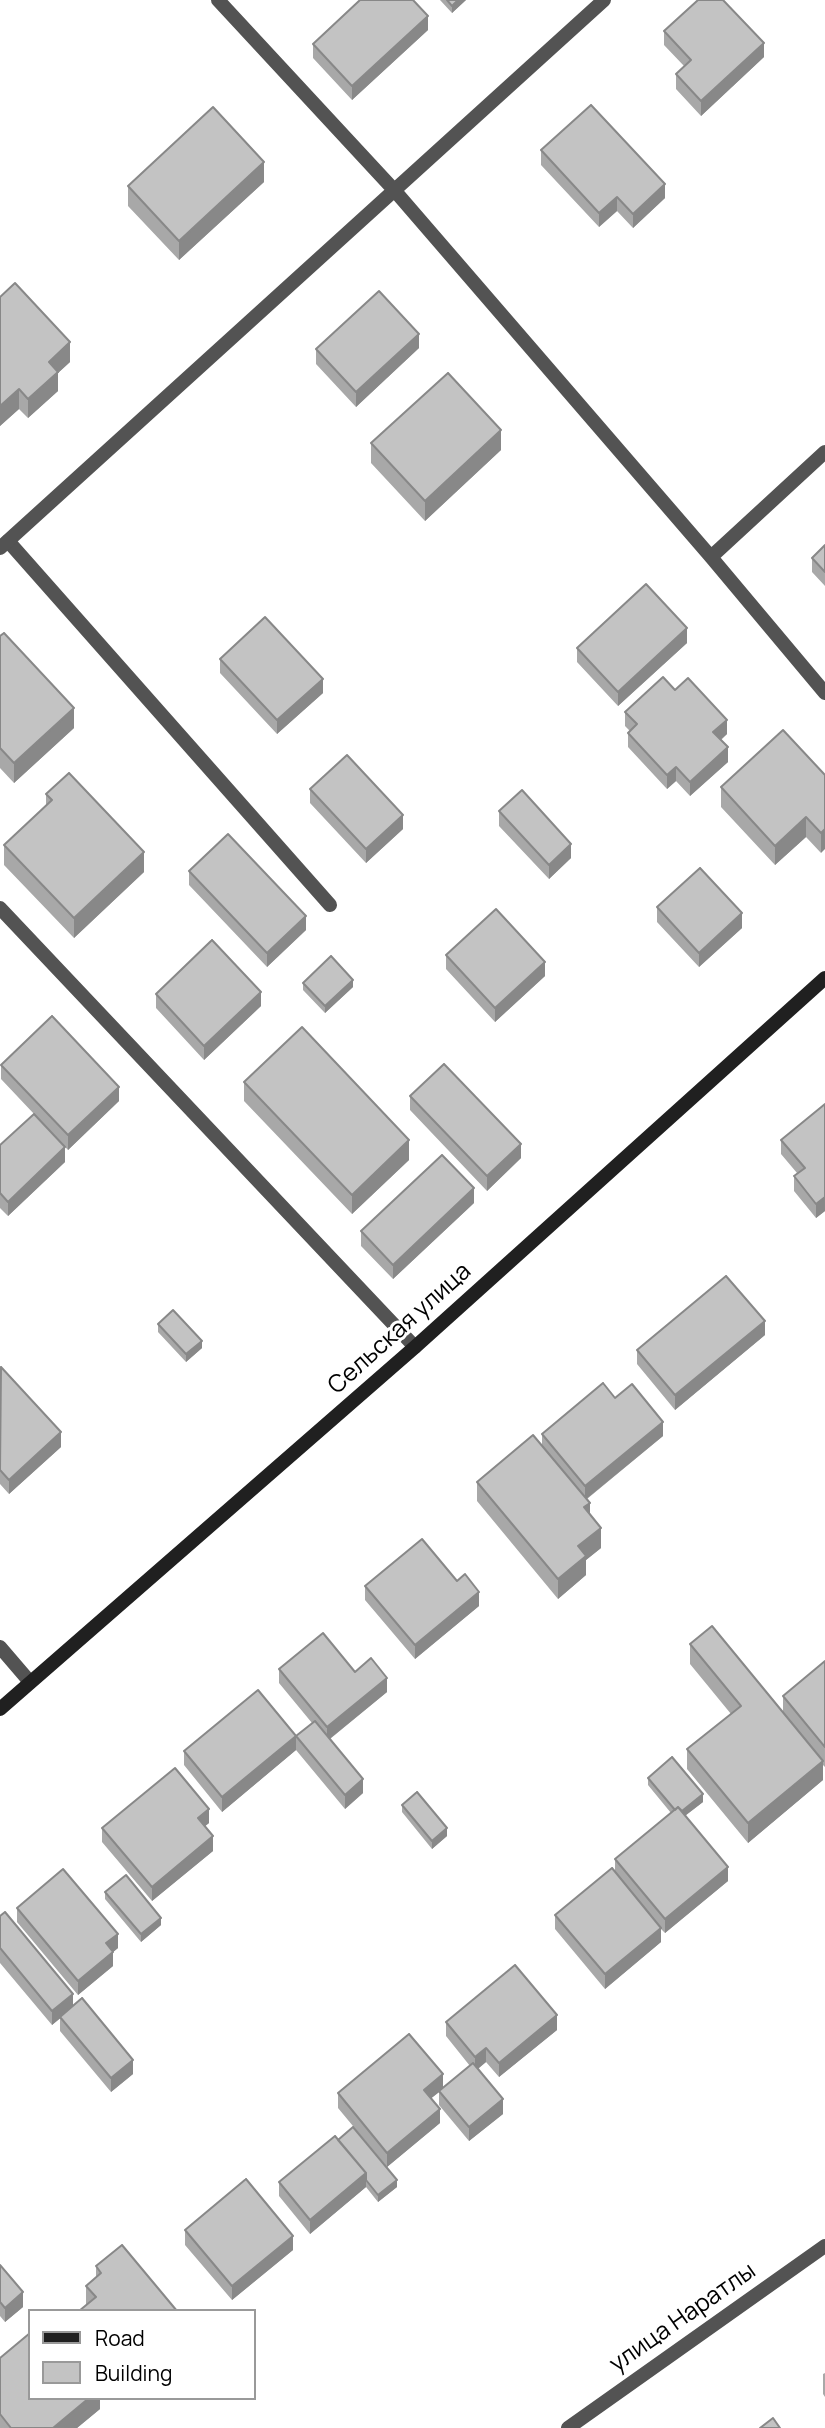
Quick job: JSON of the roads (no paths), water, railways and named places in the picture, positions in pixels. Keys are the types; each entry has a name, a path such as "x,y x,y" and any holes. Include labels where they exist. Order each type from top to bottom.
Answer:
{"main road":[{"name":"Сельская улица","path":"0,1709 415,1347 825,978"}],"street":[{"path":"218,0 395,191 825,693"},
{"path":"330,905 4,545 604,0"},
{"path":"711,557 825,452"},
{"path":"0,908 415,1347"},
{"path":"0,1647 30,1682"},
{"name":"улица Наратлы","path":"568,2428 825,2246"}]}
